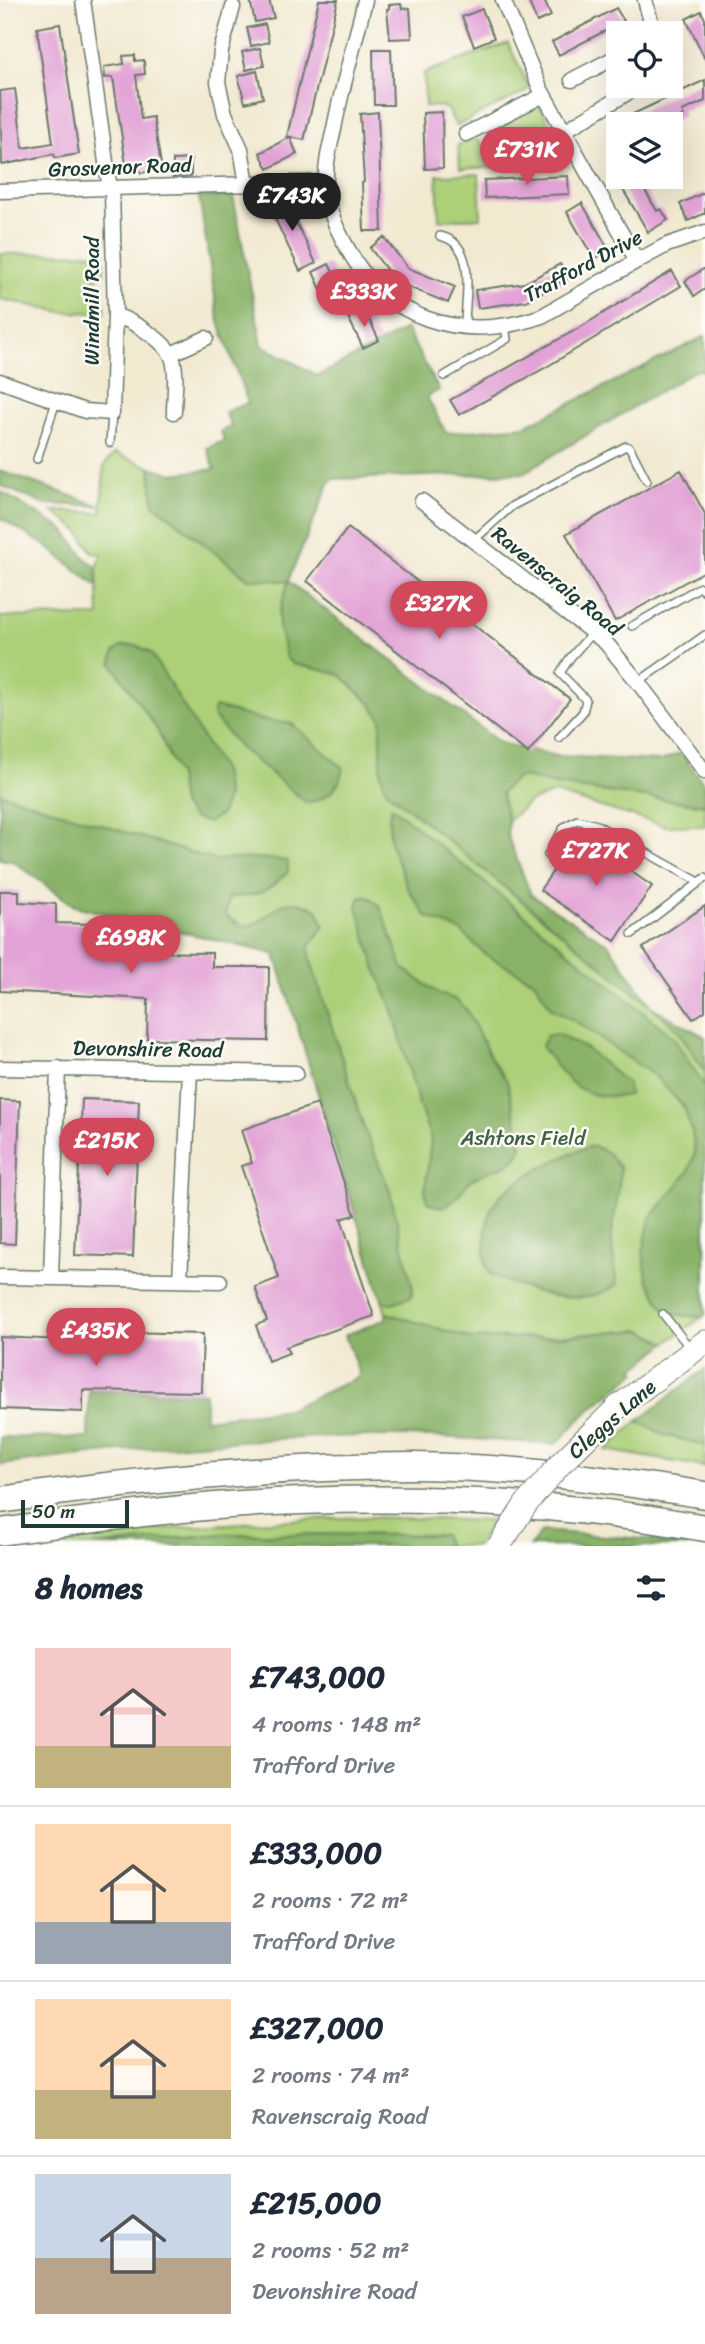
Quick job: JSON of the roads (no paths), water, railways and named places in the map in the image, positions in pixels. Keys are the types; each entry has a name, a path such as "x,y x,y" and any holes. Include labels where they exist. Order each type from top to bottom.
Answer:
{"highway":[{"path":"0,1500 156,1479 233,1472 416,1466 510,1471 601,1480 705,1495"},
{"path":"0,1532 140,1513 220,1506 408,1499 587,1510 705,1528"}],"main road":[{"name":"Cleggs Lane","path":"499,1546 526,1504 561,1463 618,1408 699,1347"}],"street":[{"name":"Windmill Road","path":"83,0 111,190 115,315 112,413"},
{"name":"Trafford Drive","path":"365,0 336,119 326,182 331,215 336,227 351,257 366,279 382,295 422,318 465,327 505,326 542,316 667,245 705,232"},
{"path":"503,0 544,95 637,261"},
{"path":"645,0 651,21"},
{"path":"233,7 221,30 218,82 225,114 241,149 247,184"},
{"path":"572,80 596,75 606,66"},
{"path":"466,134 544,95"},
{"path":"564,131 619,98"},
{"path":"483,126 488,141"},
{"name":"Grosvenor Road","path":"0,191 326,182"},
{"path":"115,315 139,326 172,354 173,414"},
{"path":"172,354 206,338"},
{"path":"0,381 85,411 112,413"},
{"name":"Ravenscraig Road","path":"422,501 606,643 705,772"},
{"name":"Devonshire Road","path":"0,1068 296,1073"},
{"path":"51,1278 58,1068"},
{"path":"180,1280 190,1071"},
{"path":"0,1276 220,1281"}],"lane":[{"path":"440,236 451,238 461,247 466,261 465,327"},
{"path":"444,376 507,339 505,326"},
{"path":"450,361 455,369"},
{"path":"37,459 56,402"},
{"path":"110,443 112,413"},
{"path":"473,540 512,506 626,446 630,448 647,481"},
{"path":"632,626 700,587 705,589"},
{"path":"559,738 583,712 586,700 560,673 593,633"},
{"path":"638,682 705,635"},
{"path":"548,855 564,827 577,820 597,825 702,880 632,934"},
{"path":"663,1314 699,1347"}],"park label":[{"name":"Ashtons Field","path":"523,1138"}]}
